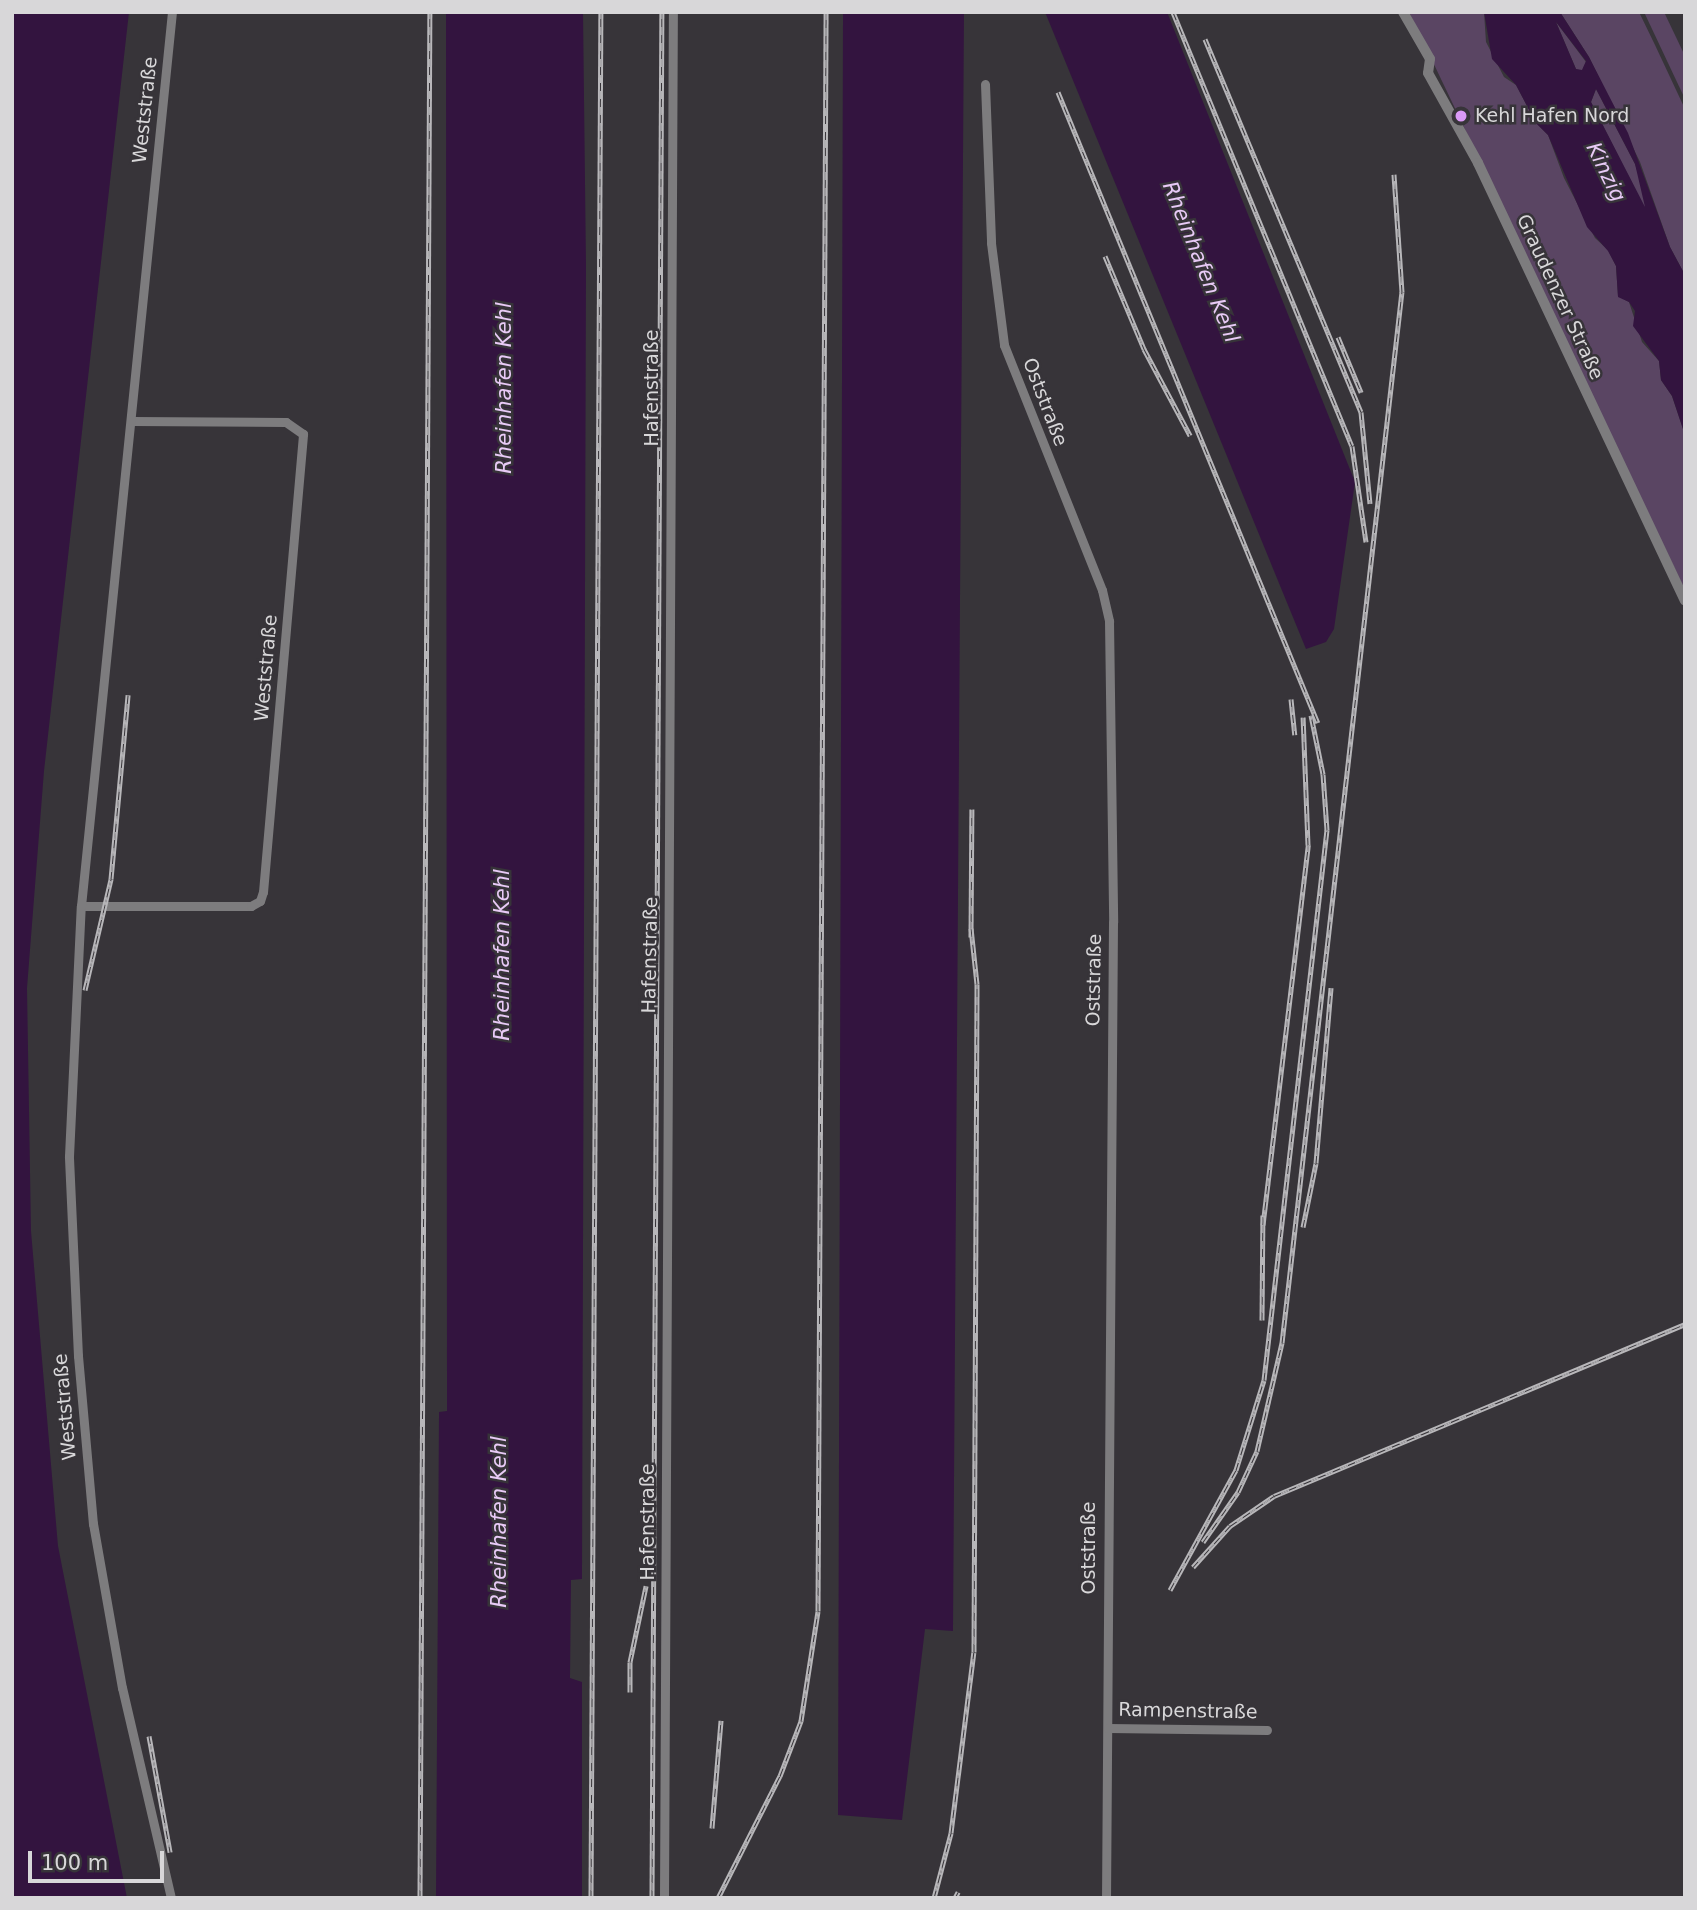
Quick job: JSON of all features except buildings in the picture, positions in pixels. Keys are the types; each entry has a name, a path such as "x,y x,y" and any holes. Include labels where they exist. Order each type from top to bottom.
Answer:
{"street":[{"name":"Weststraße","path":"171,1898 109,1620 83,1427 69,1156 81,906 172,12"},
{"name":"Hafenstraße","path":"664,1898 673,12"},
{"name":"Graudenzer Straße","path":"1403,12 1430,59 1428,73 1478,163 1685,600"},
{"name":"Oststraße","path":"985,84 991,243 1004,345 1102,590 1109,621 1113,922 1107,1349 1106,1898"},
{"name":"Weststraße","path":"81,906 251,906 260,901 263,892 303,434 286,422 132,421"},
{"name":"Rampenstraße","path":"1108,1728 1267,1730"}],"shaded area":[{"path":"1409,12 1484,12 1486,42 1504,77 1516,85 1536,123 1548,135 1564,178 1595,238 1608,250 1616,266 1618,296 1629,302 1642,342 1659,361 1661,380 1672,396 1685,435 1685,590"},
{"path":"1560,12 1639,12 1655,45 1685,109 1685,275 1670,247 1640,162 1589,57"},
{"path":"1644,12 1664,12 1685,56 1685,99"},
{"path":"1556,22 1586,62 1582,71 1576,69"},
{"path":"1596,89 1635,164 1648,205 1644,207 1591,102"}],"water":[{"path":"12,12 129,12 44,771 27,988 31,1231 58,1546 127,1898 12,1898"},
{"name":"Rheinhafen Kehl","path":"446,12 583,12 586,266 582,1579 571,1580 570,1678 582,1682 582,1898 436,1898 439,1412 447,1411"},
{"path":"843,12 964,12 953,1631 925,1629 902,1820 838,1815"},
{"name":"Rheinhafen Kehl","path":"1045,12 1167,12 1355,482 1334,629 1326,642 1306,649"},
{"name":"Kinzig","path":"1484,12 1560,12 1589,57 1628,133 1670,247 1685,275 1685,435 1672,396 1661,380 1659,361 1633,326 1635,311 1629,302 1618,297 1616,266 1608,251 1587,227 1548,135 1536,123 1516,85 1492,59","holes":["1556,22 1586,61 1582,70 1576,69","1596,89 1635,164 1645,207 1591,102"]}],"railway":[{"path":"420,1898 430,12"},
{"path":"591,1898 601,12"},
{"path":"652,1898 662,12"},
{"path":"718,1898 780,1776 801,1721 818,1611 826,12"},
{"path":"1173,12 1352,446 1366,542"},
{"path":"1205,39 1361,412 1370,504"},
{"path":"1058,92 1318,723"},
{"path":"1203,1542 1238,1492 1257,1451 1282,1343 1402,292 1394,174"},
{"path":"1105,256 1144,349 1190,435"},
{"path":"1338,337 1361,392"},
{"path":"85,990 111,879 128,695"},
{"path":"1291,699 1295,735"},
{"path":"1170,1590 1236,1470 1264,1380 1327,830 1323,774 1311,715"},
{"path":"1263,1225 1308,845 1303,717"},
{"path":"971,937 972,809"},
{"path":"934,1898 951,1833 974,1652 977,984 971,928"},
{"path":"1303,1227 1316,1163 1331,988"},
{"path":"1262,1320 1263,1215"},
{"path":"1193,1567 1230,1526 1274,1496 1685,1324"},
{"path":"630,1692 630,1662 646,1586"},
{"path":"712,1828 721,1720"},
{"path":"149,1736 170,1852"},
{"path":"955,1898 958,1892"}],"place":[{"name":"Kehl Hafen Nord","path":"1461,116"}]}
